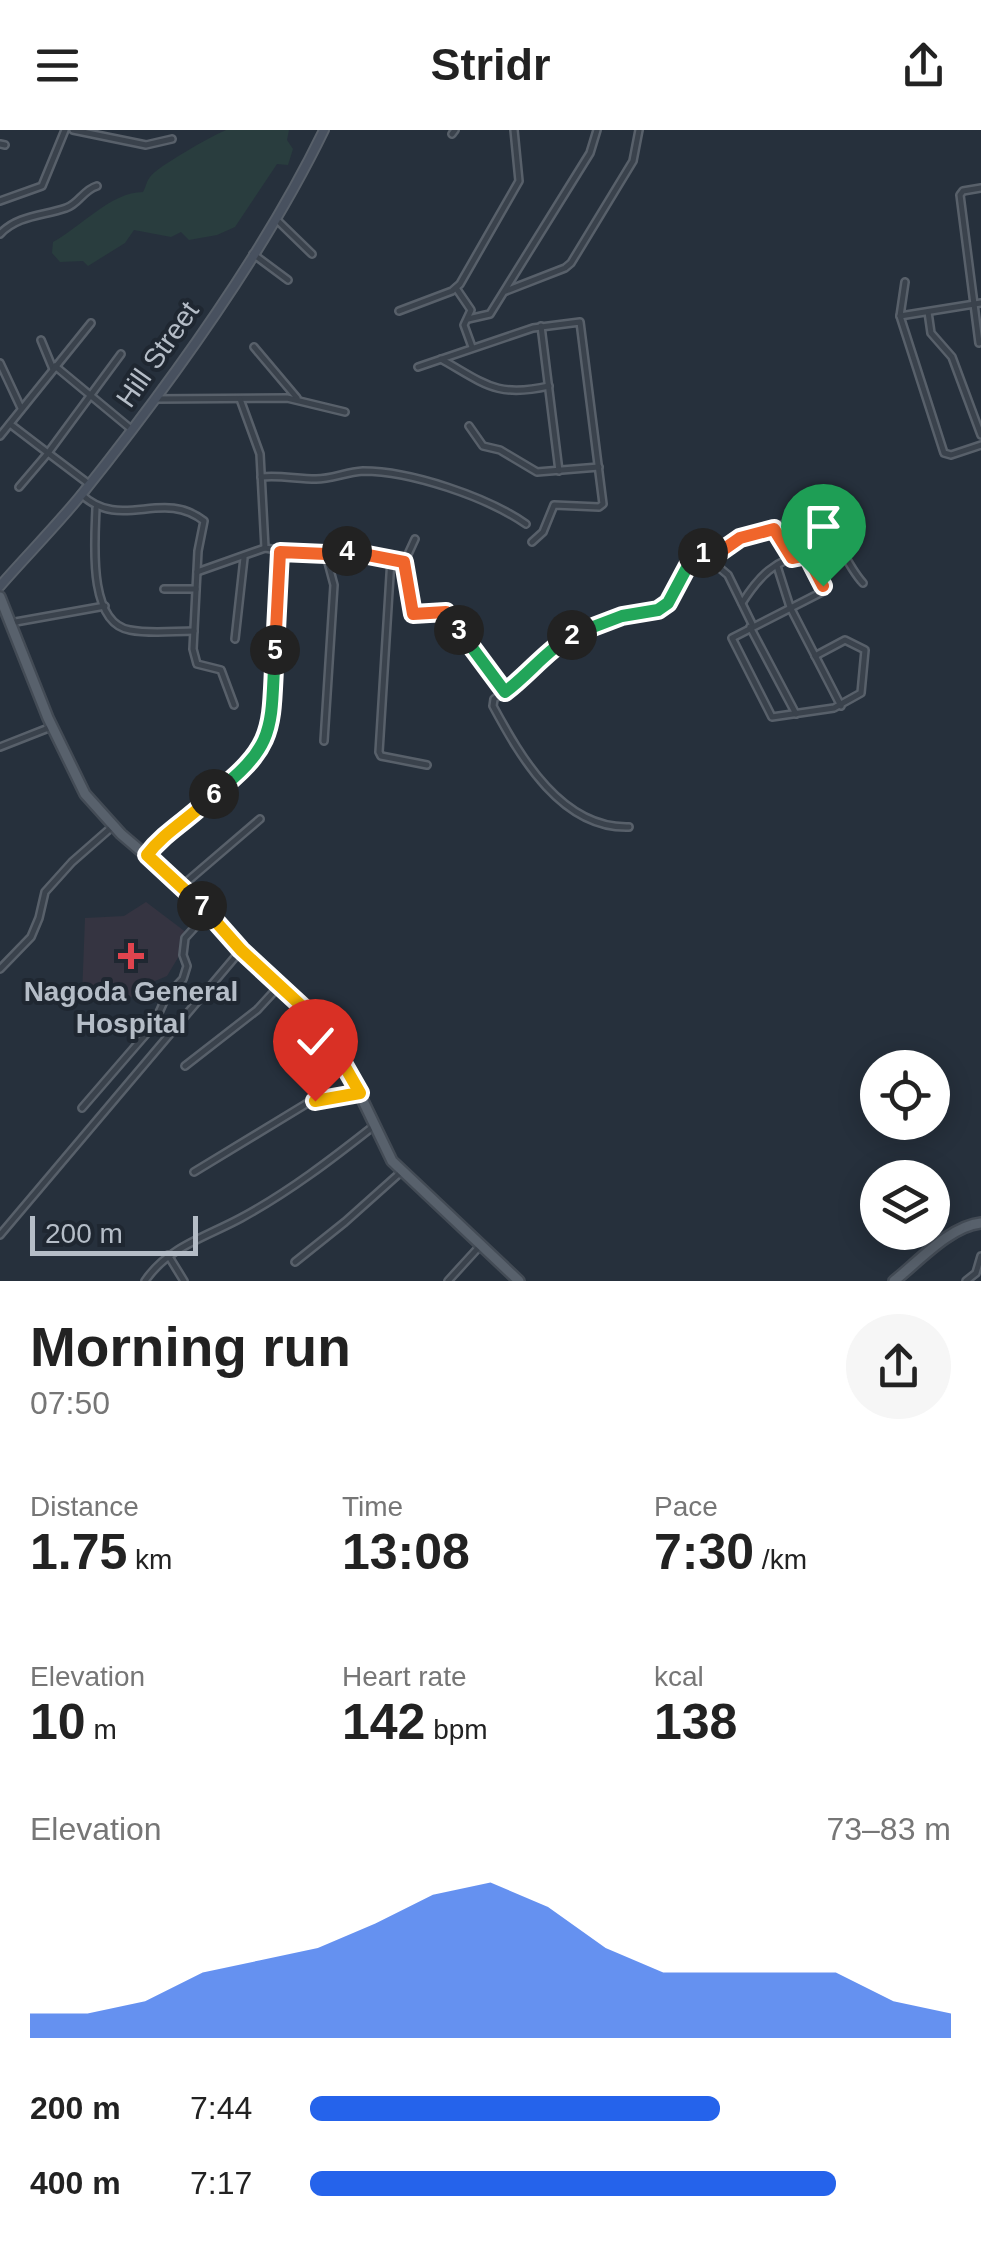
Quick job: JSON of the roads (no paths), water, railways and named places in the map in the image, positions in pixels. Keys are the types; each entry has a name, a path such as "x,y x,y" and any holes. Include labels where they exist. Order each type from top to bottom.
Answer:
{"main road":[{"name":"Hill Street","path":"0,586 81,494 154,399 253,254 324,130"},
{"path":"0,597 51,726 80,786 113,826 182,886 241,950 328,1033 401,1172 519,1281"},
{"path":"894,1281 951,1236 970,1224 981,1223"}],"street":[{"path":"0,201 42,186 65,130"},
{"path":"73,130 146,145 172,139"},
{"path":"399,311 456,288 520,180 514,130"},
{"path":"468,319 487,316 506,291 590,153 597,130"},
{"path":"506,291 565,268 571,262 633,161 639,130"},
{"path":"0,234 30,216 66,208 86,190 98,186"},
{"path":"979,343 978,304 960,195 981,188"},
{"path":"275,218 312,254"},
{"path":"253,254 288,280"},
{"path":"905,282 900,316 944,453 951,456 981,445"},
{"path":"456,288 472,310 464,328 472,348"},
{"path":"900,316 978,304"},
{"path":"928,312 932,333 952,358 981,435"},
{"path":"418,367 541,326 577,321 581,325 602,506 554,504 543,532 532,542"},
{"path":"0,436 91,322"},
{"path":"541,326 559,470"},
{"path":"40,340 54,367 132,429"},
{"path":"254,347 299,400"},
{"path":"20,487 121,354"},
{"path":"441,360 494,390 525,392 549,386"},
{"path":"0,362 21,408"},
{"path":"154,399 299,400 344,412"},
{"path":"240,399 257,440 264,548"},
{"path":"10,424 89,484"},
{"path":"469,426 483,446 500,450 537,472 599,467"},
{"path":"260,477 317,479 362,471 398,474 478,498 526,524"},
{"path":"81,494 96,508 110,511 174,508 200,518 204,524 199,536 196,588 197,664 220,670 234,705"},
{"path":"96,508 94,570 98,594 114,621 126,630 194,631"},
{"path":"710,559 740,538 774,529 815,508 864,583"},
{"path":"774,529 792,558"},
{"path":"414,539 404,562 413,614 448,613 505,692"},
{"path":"197,572 264,548 326,554 339,550 404,562"},
{"path":"147,855 172,827 242,772 269,733 280,552"},
{"path":"629,827 617,828 582,816 531,769 492,706 494,699 532,672 550,648 578,632 622,616 658,610 668,603 692,558 704,553 728,575 796,714"},
{"path":"324,741 334,585 326,554"},
{"path":"742,603 759,576 792,558 807,555 823,588 733,635 732,640 770,715 841,706 862,693 866,652 845,640 815,656"},
{"path":"236,639 244,558"},
{"path":"391,559 380,752 381,756 426,765"},
{"path":"777,566 790,608 841,706"},
{"path":"164,589 196,588"},
{"path":"9,624 105,606"},
{"path":"0,747 51,726"},
{"path":"182,886 260,819"},
{"path":"0,969 30,937 44,892 113,826"},
{"path":"82,1108 153,1026 166,997 183,979 185,938 208,913"},
{"path":"0,1235 241,950"},
{"path":"186,1066 257,1010 280,986"},
{"path":"194,1172 306,1104 360,1093"},
{"path":"145,1281 168,1256 242,1218 318,1170 375,1125"},
{"path":"295,1262 401,1172"},
{"path":"448,1281 479,1247"},
{"path":"168,1256 184,1281"},
{"path":"966,1281 976,1273 981,1256"}],"place":[{"name":"Nagoda General Hospital","path":"131,956"}]}
